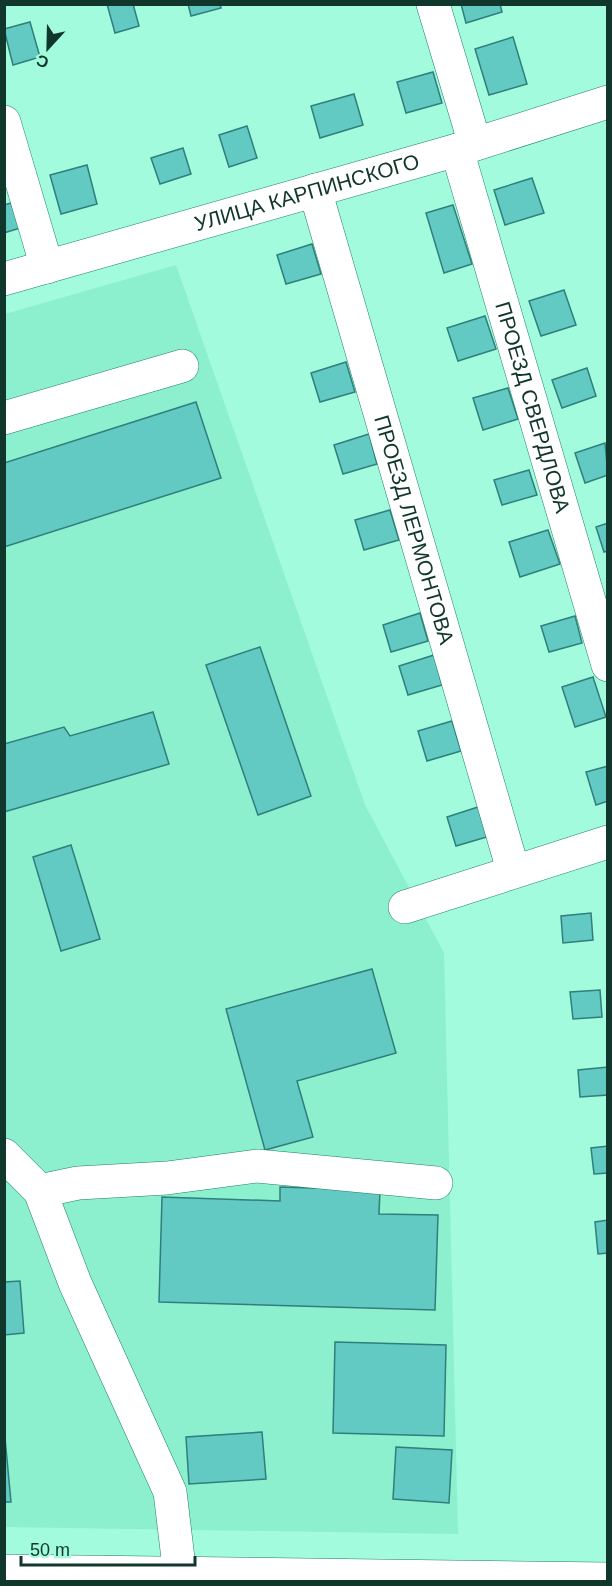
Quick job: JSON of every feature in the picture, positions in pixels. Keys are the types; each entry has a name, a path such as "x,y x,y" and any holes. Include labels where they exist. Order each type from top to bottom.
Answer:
{"street":[{"name":"ПРОЕЗД СВЕРДЛОВА","path":"433,4 466,147 608,665"},
{"name":"УЛИЦА КАРПИНСКОГО","path":"4,279 466,147 608,102"},
{"path":"4,122 47,267"},
{"name":"ПРОЕЗД ЛЕРМОНТОВА","path":"315,190 513,870"},
{"path":"4,418 182,366"},
{"path":"405,907 513,870 608,842"},
{"path":"6,1159 40,1191 75,1283 170,1492 160,1577"},
{"path":"40,1191 78,1183 167,1178 257,1166 436,1184"},
{"path":"4,1571 160,1577 608,1579"}],"shaded area":[{"path":"176,265 365,805 444,953 458,1534 5,1527 5,314"}],"building":[{"path":"107,4 133,4 139,26 115,33"},
{"path":"188,4 220,4 221,8 191,16"},
{"path":"461,4 500,4 502,12 466,23"},
{"path":"30,22 40,57 13,65 4,29"},
{"path":"513,37 527,84 489,95 475,49"},
{"path":"433,72 442,103 406,113 397,82"},
{"path":"354,94 363,125 320,138 311,106"},
{"path":"247,126 257,158 229,167 219,135"},
{"path":"183,148 191,174 160,184 151,158"},
{"path":"87,165 97,204 61,214 50,175"},
{"path":"532,178 544,213 505,225 494,190"},
{"path":"11,203 20,228 4,233 4,205"},
{"path":"453,205 472,264 444,273 426,213"},
{"path":"312,244 321,274 286,284 277,255"},
{"path":"564,290 576,325 541,336 529,301"},
{"path":"485,316 496,349 458,361 447,328"},
{"path":"346,362 355,392 320,402 311,373"},
{"path":"587,368 596,396 562,408 552,380"},
{"path":"508,388 518,419 483,430 473,398"},
{"path":"196,402 221,478 4,547 4,463"},
{"path":"369,434 377,464 343,474 334,445"},
{"path":"605,443 608,475 585,483 575,453"},
{"path":"529,470 537,495 502,505 494,480"},
{"path":"390,510 399,540 364,550 355,520"},
{"path":"608,523 608,551 604,552 596,527"},
{"path":"548,530 560,564 520,577 509,542"},
{"path":"420,613 428,641 391,652 383,625"},
{"path":"575,616 582,643 549,652 541,626"},
{"path":"260,647 311,796 258,815 206,665"},
{"path":"434,655 442,685 408,695 399,666"},
{"path":"593,677 606,717 575,727 562,687"},
{"path":"153,712 169,764 4,812 4,744 64,727 70,736"},
{"path":"452,721 461,751 427,761 418,731"},
{"path":"608,766 608,801 596,805 586,772"},
{"path":"481,806 490,836 456,846 447,817"},
{"path":"71,845 100,939 61,951 33,857"},
{"path":"591,913 593,940 563,943 561,916"},
{"path":"372,969 396,1053 297,1081 313,1137 265,1150 226,1009"},
{"path":"600,990 602,1017 573,1019 570,992"},
{"path":"608,1067 608,1095 580,1097 578,1070"},
{"path":"608,1146 608,1173 594,1174 591,1148"},
{"path":"280,1187 380,1190 379,1214 438,1215 435,1310 159,1302 162,1197 280,1201"},
{"path":"608,1220 608,1253 598,1254 595,1222"},
{"path":"20,1281 24,1333 4,1335 4,1282"},
{"path":"335,1342 446,1345 444,1436 333,1433"},
{"path":"4,1427 11,1502 4,1502"},
{"path":"262,1432 266,1479 189,1484 186,1437"},
{"path":"396,1447 452,1450 449,1503 393,1499"}]}
